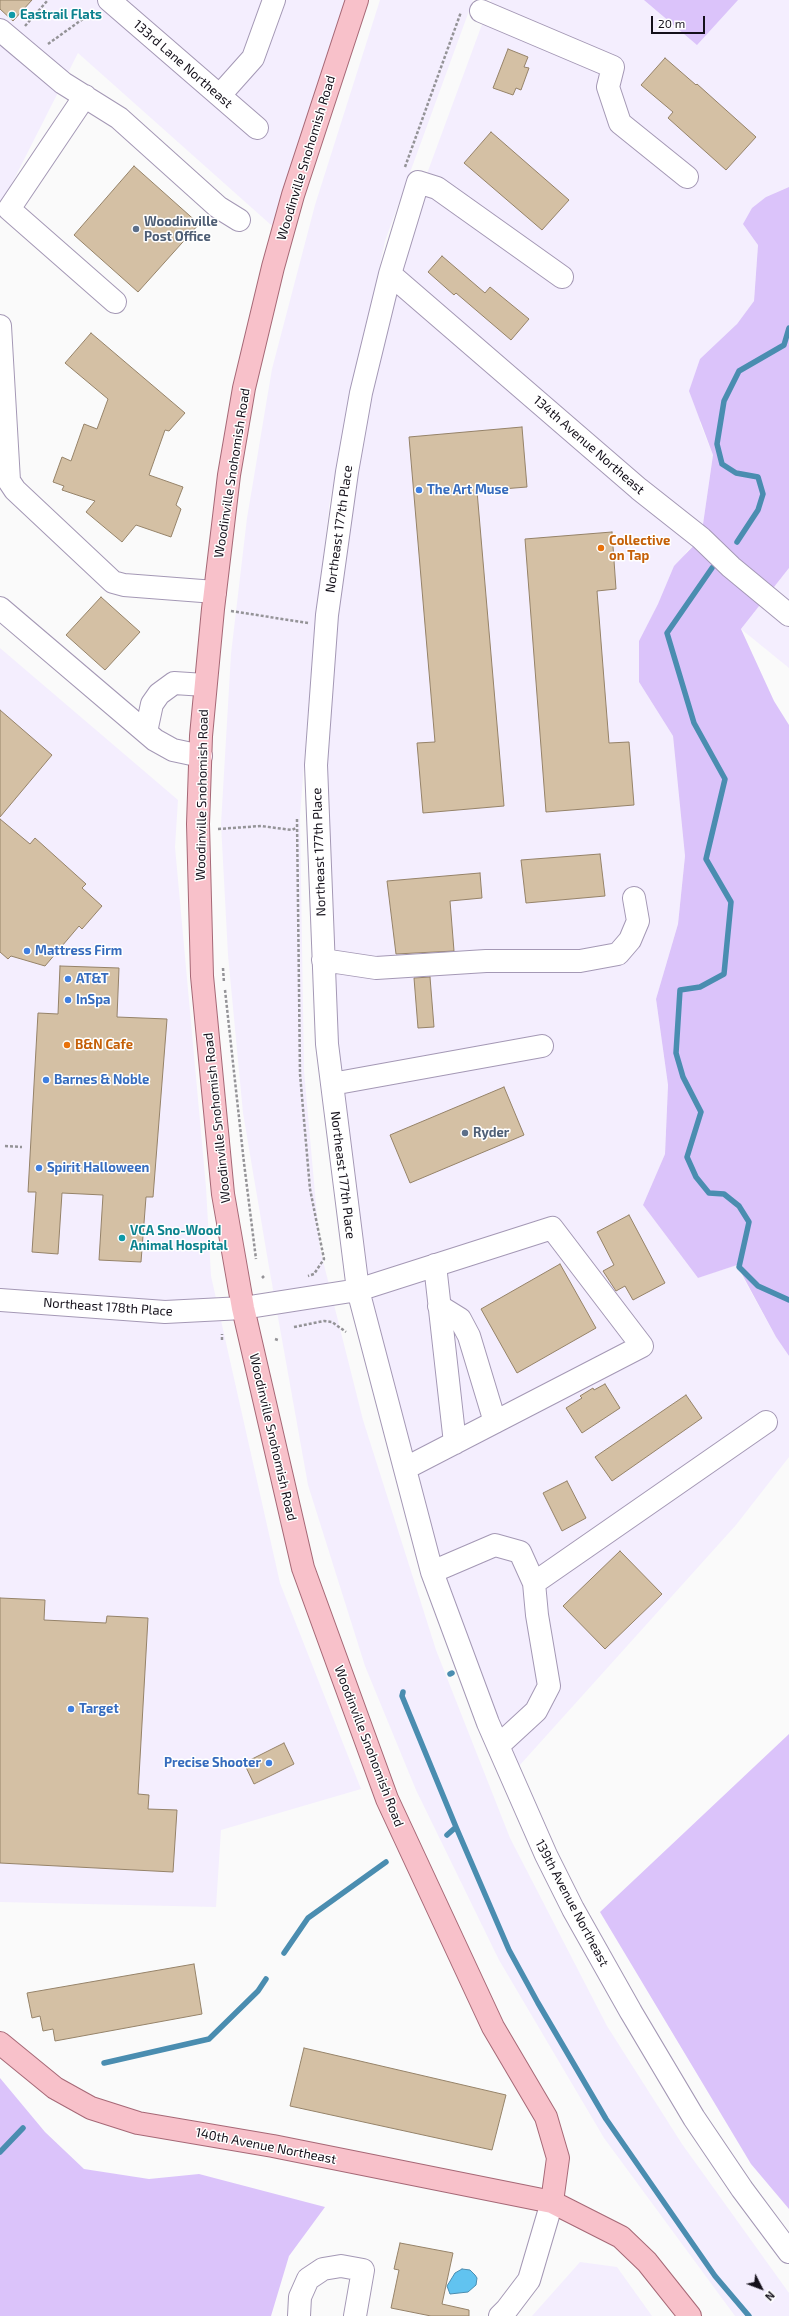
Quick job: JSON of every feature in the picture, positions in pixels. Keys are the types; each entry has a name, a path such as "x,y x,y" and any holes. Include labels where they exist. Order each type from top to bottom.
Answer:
{"main road":[{"name":"Woodinville Snohomish Road","path":"357,0 293,195 255,340 229,475 224,607 205,685 201,756 198,824 202,976 223,1194 243,1308 303,1568 387,1799 493,2027 546,2118 558,2158 552,2202"},
{"name":"140th Avenue Northeast","path":"0,2043 55,2088 91,2108 138,2122 273,2146 552,2202"},
{"path":"552,2202 621,2237 647,2262 690,2316"}],"street":[{"name":"133rd Lane Northeast","path":"109,0 257,128"},
{"path":"220,95 253,58 274,0"},
{"path":"481,11 612,67 608,87 620,124 687,177"},
{"path":"0,30 63,83 119,118 218,207 239,220"},
{"path":"85,96 9,209 114,302"},
{"name":"Northeast 177th Place","path":"420,1522 358,1290 327,1044 316,765 326,625 346,472 361,393 390,274 418,182 437,188 562,277"},
{"name":"134th Avenue Northeast","path":"390,274 662,508 701,538 731,567 789,615"},
{"path":"0,326 9,481 14,490 113,582 224,607"},
{"path":"0,608 146,732 173,750 201,756"},
{"path":"146,732 152,704 159,694 174,683 205,685"},
{"path":"324,960 376,968 486,961 580,961 618,954 630,940 638,921 634,898"},
{"path":"332,1084 542,1046"},
{"name":"Northeast 178th Place","path":"0,1300 165,1312 243,1308 358,1290 552,1228 642,1346 495,1422"},
{"path":"435,1265 455,1443"},
{"path":"406,1468 495,1422 469,1336 460,1319 439,1306"},
{"path":"534,1583 766,1422"},
{"name":"139th Avenue Northeast","path":"420,1522 432,1572 498,1746 570,1902 631,2012 694,2118 742,2189 789,2252"},
{"path":"432,1572 495,1545 520,1552 534,1583 537,1615 549,1686 536,1711 498,1746"},
{"path":"500,2316 529,2280 552,2202"},
{"path":"299,2316 300,2297 308,2280 323,2269 341,2266 363,2270 355,2316"}],"path":[{"path":"22,29 48,0"},
{"path":"31,56 109,0"},
{"path":"224,607 326,625"},
{"path":"218,821 218,836"},
{"path":"218,829 261,826 292,830 296,828"},
{"path":"223,960 244,1163 257,1266"},
{"path":"5,1146 22,1147"},
{"path":"294,1327 324,1321 332,1322 346,1332"},
{"path":"222,1334 222,1340"}],"shaded area":[{"path":"0,0 365,0 289,241 78,53 0,207"},
{"path":"380,0 473,0 385,241 330,500 314,634 300,816 304,1071 320,1249 363,1420 436,1650 510,1838 607,2026 682,2144 789,2293 789,2316 735,2316 604,2138 499,1960 416,1790 365,1666 308,1485 269,1267 243,1113 228,955 221,824 231,654 247,518 272,369 315,205"},
{"path":"491,0 789,0 789,187 766,197 758,245 754,301 737,324 700,423 713,455 701,538 687,551 639,641 639,682 673,736 685,856 678,924 656,999 668,1085 665,1154 643,1205 698,1278 736,1265 776,1337 789,1356 789,1457 736,1525 510,1776 488,1723 358,1290 327,1044 327,615 390,274"},
{"path":"644,0 738,0 697,45"},
{"path":"789,187 789,568 741,629 774,701 789,725 789,1356 776,1337 737,1265 698,1278 643,1205 665,1154 668,1085 656,999 678,924 685,856 673,736 639,682 639,641 658,604 674,566 701,538 713,455 689,391 700,359 737,324 754,301 758,245 743,224 752,208 766,197"},
{"path":"789,568 789,668 741,629"},
{"path":"0,648 178,800 175,847 206,1187 211,1276 280,1583 361,1789 221,1830 216,1907 0,1902"},
{"path":"789,1734 789,2209 751,2164 600,1912"},
{"path":"0,2078 45,2132 84,2169 149,2179 199,2174 325,2207 289,2256 271,2316 0,2316"},
{"path":"580,2262 617,2267 652,2316 532,2316"}],"water":[{"path":"462,2269 470,2270 475,2275 477,2278 476,2285 468,2292 450,2294 447,2286 455,2273"}],"building":[{"name":"Eastrail Flats","path":"0,0 32,0 13,21 0,9"},
{"path":"508,49 528,57 524,67 529,68 521,90 516,88 513,95 493,88"},
{"path":"665,58 696,85 697,84 756,137 726,170 668,118 673,112 641,85"},
{"path":"491,132 569,200 542,230 464,163"},
{"name":"Woodinville Post Office","path":"134,166 199,224 138,292 74,235"},
{"path":"442,256 485,293 490,287 529,319 511,340 456,293 454,295 428,272"},
{"path":"91,333 185,413 169,431 165,430 149,475 183,487 176,505 181,509 171,537 136,525 122,542 86,512 95,501 62,490 64,486 53,482 62,457 71,461 84,424 97,429 108,399 65,363"},
{"path":"522,427 527,487 477,491 504,806 423,813 417,743 435,742 409,437"},
{"path":"612,532 616,589 597,591 609,743 629,742 634,805 546,812 525,539"},
{"path":"101,597 140,632 105,670 66,635"},
{"path":"0,710 52,755 0,817"},
{"path":"0,819 30,844 35,838 86,884 82,888 102,906 82,929 79,926 45,966 11,956 8,959 0,952"},
{"path":"600,854 605,896 526,903 521,860"},
{"path":"480,873 482,898 450,901 454,951 396,954 387,881"},
{"path":"60,966 119,968 117,1017 167,1019 153,1197 146,1197 141,1262 99,1260 103,1195 62,1193 58,1254 32,1252 36,1192 28,1192 38,1013 58,1014"},
{"path":"430,977 434,1027 418,1028 414,978"},
{"path":"504,1087 524,1135 410,1183 390,1135"},
{"path":"629,1215 665,1283 633,1300 625,1286 616,1291 603,1271 614,1265 597,1232"},
{"path":"560,1264 596,1328 517,1373 481,1309"},
{"path":"605,1384 620,1408 582,1433 566,1408 582,1398 580,1396 593,1388 594,1390"},
{"path":"686,1395 702,1418 612,1481 595,1457"},
{"path":"567,1481 586,1518 562,1531 543,1493"},
{"path":"620,1551 662,1594 605,1649 563,1606"},
{"name":"Target","path":"0,1598 45,1600 44,1620 106,1623 107,1616 148,1618 138,1794 149,1795 148,1809 177,1810 173,1872 0,1863"},
{"name":"Precise Shooter","path":"284,1743 294,1764 254,1784 244,1763"},
{"path":"194,1964 202,2014 55,2041 53,2029 43,2031 40,2016 32,2018 27,1993"},
{"path":"304,2048 506,2095 492,2150 290,2106"},
{"path":"400,2243 453,2253 442,2304 469,2310 469,2316 431,2316 391,2308 399,2270 394,2269"}],"waterway":[{"path":"737,542 758,510 763,494 758,477 736,473 722,464 717,444 724,401 739,371 784,345 789,328"},
{"path":"712,568 667,633 694,723 725,779 706,859 731,902 724,974 700,987 680,990 676,1053 683,1077 701,1112 687,1157 696,1177 709,1193 724,1194 739,1206 749,1222 739,1267 758,1286 789,1300"},
{"path":"403,1692 402,1696 456,1827 447,1835"},
{"path":"456,1827 509,1950 538,2003 606,2119 715,2276 749,2316"},
{"path":"284,1953 308,1918 386,1862"},
{"path":"104,2063 209,2039 258,1991 266,1979"},
{"path":"0,2152 23,2128"}],"place":[{"name":"Eastrail Flats","path":"12,15"},
{"name":"Woodinville Post Office","path":"136,229"},
{"name":"The Art Muse","path":"419,490"},
{"name":"Collective on Tap","path":"601,548"},
{"name":"Mattress Firm","path":"27,951"},
{"name":"AT&T","path":"68,979"},
{"name":"InSpa","path":"68,1000"},
{"name":"B&N Cafe","path":"67,1045"},
{"name":"Barnes & Noble","path":"46,1080"},
{"name":"Ryder","path":"465,1133"},
{"name":"Spirit Halloween","path":"39,1168"},
{"name":"VCA Sno-Wood Animal Hospital","path":"122,1238"},
{"name":"Target","path":"71,1709"},
{"name":"Precise Shooter","path":"269,1763"}]}
